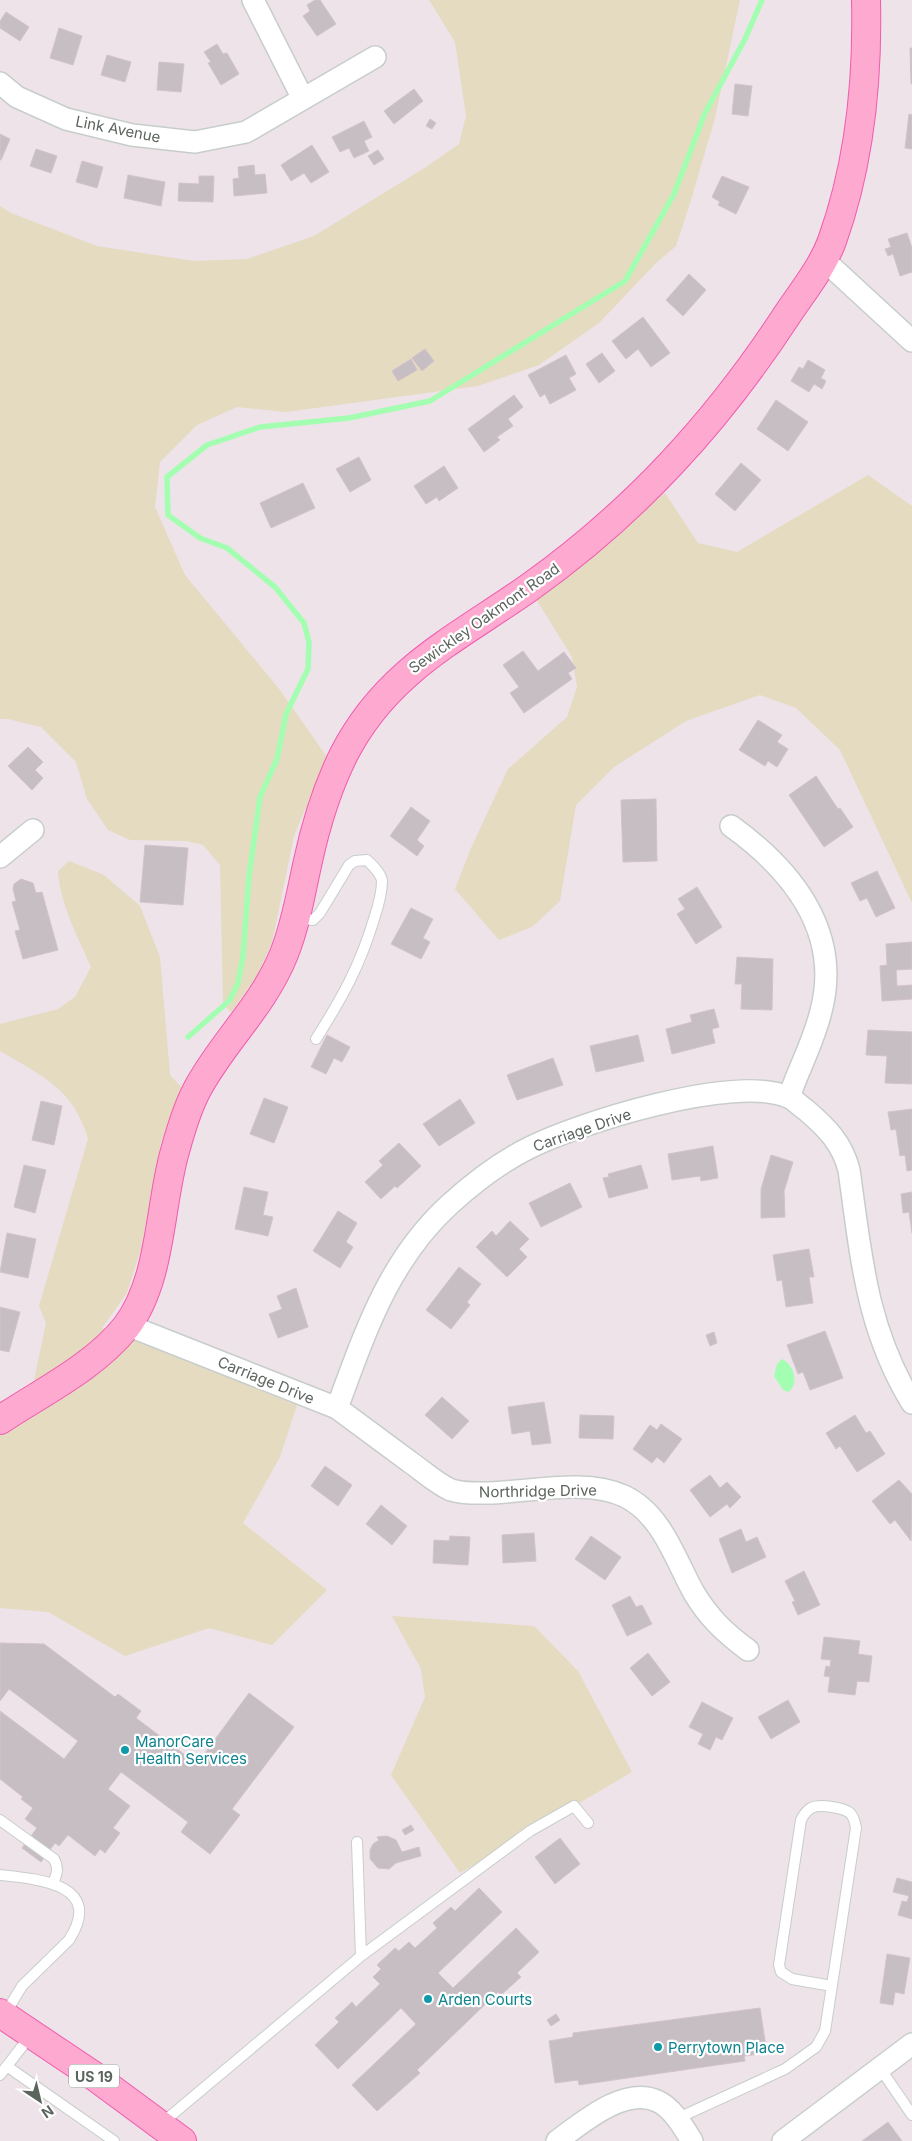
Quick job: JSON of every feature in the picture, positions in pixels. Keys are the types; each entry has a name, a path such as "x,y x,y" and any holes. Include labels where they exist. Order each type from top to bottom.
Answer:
{"main road":[{"name":"Sewickley Oakmont Road","path":"0,1420 89,1361 127,1325 136,1311 148,1281 174,1151 192,1100 214,1062 266,991 284,955 295,918 313,837 328,791 346,750 384,695 418,662 529,587 568,558 663,474 728,399 766,348 824,260 840,214 860,130 866,72 866,0"},
{"name":"US 19","path":"1,2016 32,2034 94,2076 182,2141"}],"street":[{"path":"252,0 303,99"},
{"name":"Link Avenue","path":"0,83 16,97 66,119 132,135 195,142 246,132 375,57"},
{"path":"824,260 912,341"},
{"path":"731,826 767,854 784,874 800,894 820,934 826,963 826,985 822,1010 815,1033 789,1097"},
{"path":"0,857 33,830"},
{"name":"Carriage Drive","path":"127,1325 337,1408 375,1309 406,1252 448,1205 500,1164 546,1140 641,1109 738,1091 754,1090 789,1097 827,1128 845,1155 850,1170 864,1277 872,1314 892,1368 912,1403"},
{"name":"Northridge Drive","path":"337,1408 451,1490 472,1493 582,1488 604,1490 625,1496 657,1522 695,1594 722,1631 748,1650"},
{"path":"784,2141 912,2044"},
{"path":"557,2141 609,2105 638,2098 656,2100 669,2109 684,2134"}],"lane":[{"path":"295,918 314,920 348,865 355,861 366,860 376,868 382,880 380,902 365,949 346,992 316,1039"},
{"path":"160,2124 361,1956 530,1831 572,1806 578,1808 588,1823"},
{"path":"684,2134 816,2047 825,2031 832,1986 856,1828 850,1814 844,1810 820,1806 811,1807 800,1820 779,1965 781,1972 792,1979 832,1986"},
{"path":"0,1820 54,1859 57,1865 57,1873 53,1883"},
{"path":"357,1842 361,1956"},
{"path":"0,1875 53,1883 66,1889 78,1904 78,1922 69,1940 22,1986 1,2016"},
{"path":"0,2076 32,2034"},
{"path":"8,2066 114,2141"},
{"path":"880,2068 912,2115"}],"shaded area":[{"path":"429,0 740,0 715,118 676,246 656,263 599,323 539,365 478,386 286,412 237,407 197,425 160,462 155,507 185,575 280,690 327,757 294,836 272,943 257,976 231,1013 223,1002 220,865 203,845 186,841 130,840 108,830 87,799 76,762 41,727 8,719 0,719 0,206 11,213 97,246 194,261 247,259 314,236 426,167 459,144 466,116 455,42"},
{"path":"868,475 912,506 912,903 840,750 796,708 760,695 686,721 614,767 576,805 560,901 532,927 499,940 455,889 471,848 508,769 567,717 577,687 572,657 536,599 665,493 698,543 737,552"},
{"path":"69,861 104,875 140,906 160,957 170,1075 184,1090 161,1142 141,1249 127,1293 102,1328 297,1405 280,1457 243,1523 327,1590 272,1645 209,1628 125,1656 48,1612 0,1608 0,1432 27,1414 46,1323 39,1306 88,1139 82,1122 74,1108 55,1086 30,1068 0,1051 0,1024 58,1009 75,997 91,967 70,920 59,883 58,871"},
{"path":"782,1359 790,1366 795,1380 792,1389 788,1392 783,1390 774,1376 777,1364"},
{"path":"392,1616 534,1626 578,1671 632,1772 460,1873 391,1775 425,1697 421,1669"}],"building":[{"path":"315,0 320,0 336,24 317,36 303,16 310,11 307,5"},
{"path":"6,12 29,27 20,41 0,28 0,21"},
{"path":"59,28 82,36 73,65 50,58"},
{"path":"217,44 223,54 227,53 239,74 221,85 208,63 211,62 204,52"},
{"path":"910,48 912,48 912,84 911,84"},
{"path":"107,55 131,62 125,82 101,75"},
{"path":"159,62 184,64 181,92 157,90"},
{"path":"735,84 752,86 748,116 732,114"},
{"path":"414,89 423,101 394,124 384,111"},
{"path":"909,114 912,115 912,149 905,148"},
{"path":"430,119 436,123 432,129 426,126"},
{"path":"364,121 372,137 364,141 369,151 354,158 349,148 340,152 332,137"},
{"path":"0,134 10,139 1,160 0,160"},
{"path":"312,145 329,172 311,183 304,173 291,181 281,165"},
{"path":"36,149 57,156 51,173 30,166"},
{"path":"378,150 384,159 374,165 368,156"},
{"path":"82,161 103,167 97,188 76,182"},
{"path":"254,165 255,175 265,174 267,193 234,196 233,179 239,178 238,167"},
{"path":"128,175 165,182 161,206 124,198"},
{"path":"199,176 214,176 213,202 178,201 179,183 199,184"},
{"path":"722,176 749,187 736,214 718,205 720,202 712,197"},
{"path":"907,233 912,248 912,272 900,276 893,254 888,256 885,249 891,247 888,239"},
{"path":"689,274 706,290 683,316 666,300"},
{"path":"643,317 670,353 651,367 638,349 626,359 612,341"},
{"path":"425,349 434,361 422,371 412,358"},
{"path":"602,353 615,371 599,383 586,364"},
{"path":"566,355 576,374 569,378 576,390 550,404 545,394 540,397 528,375"},
{"path":"411,359 417,370 398,381 392,371"},
{"path":"808,360 825,370 821,378 826,381 822,389 814,384 809,392 791,381 799,367 803,369"},
{"path":"514,395 523,407 508,419 513,426 497,437 500,440 484,452 468,429"},
{"path":"776,400 808,422 788,451 757,429"},
{"path":"359,457 371,480 350,492 336,469"},
{"path":"741,463 761,480 735,511 715,494"},
{"path":"444,466 458,488 439,501 437,497 426,504 414,486"},
{"path":"303,483 315,508 271,528 260,503"},
{"path":"523,651 538,671 564,652 576,668 568,673 572,679 524,713 510,693 519,687 503,665"},
{"path":"758,720 782,735 777,742 788,749 777,767 768,761 765,766 739,750"},
{"path":"28,747 43,762 35,770 43,778 32,790 8,766"},
{"path":"816,776 838,809 840,808 853,827 824,847 789,795"},
{"path":"656,799 657,861 623,862 621,800"},
{"path":"411,807 430,821 417,840 424,846 417,856 390,836"},
{"path":"145,845 188,848 183,905 140,902"},
{"path":"877,871 895,908 876,917 867,898 860,901 851,883"},
{"path":"21,879 33,883 36,893 42,892 58,950 23,959 15,931 20,930 12,902 16,901 13,889 14,884"},
{"path":"697,887 722,927 696,944 677,914 685,909 678,899"},
{"path":"411,908 433,919 423,938 430,942 421,959 391,944"},
{"path":"912,942 912,969 896,970 897,986 912,985 912,999 882,1001 880,966 887,965 886,944"},
{"path":"737,957 773,959 772,1010 741,1009 742,984 735,984"},
{"path":"714,1009 719,1027 712,1029 715,1043 672,1054 666,1029 692,1022 690,1015"},
{"path":"868,1030 912,1032 912,1084 885,1083 887,1056 866,1055"},
{"path":"327,1035 350,1047 342,1062 334,1058 326,1074 311,1067"},
{"path":"638,1035 644,1061 596,1072 590,1046"},
{"path":"553,1058 563,1085 517,1100 507,1075"},
{"path":"264,1098 288,1107 274,1143 250,1134"},
{"path":"460,1099 475,1123 439,1146 423,1124"},
{"path":"41,1101 62,1106 54,1145 32,1140"},
{"path":"912,1109 912,1170 907,1171 905,1155 900,1156 896,1129 891,1130 888,1112"},
{"path":"399,1143 421,1166 397,1188 395,1186 381,1199 365,1182 383,1165 379,1161"},
{"path":"713,1146 718,1178 701,1181 700,1176 672,1180 668,1154"},
{"path":"771,1155 793,1162 784,1191 785,1217 761,1218 761,1189"},
{"path":"24,1165 46,1170 35,1213 14,1207"},
{"path":"641,1165 648,1188 609,1198 603,1178 609,1177 608,1174"},
{"path":"570,1183 582,1207 541,1227 529,1203"},
{"path":"244,1187 268,1192 263,1215 273,1217 268,1236 235,1229"},
{"path":"912,1192 912,1233 909,1212 903,1213 901,1194"},
{"path":"338,1211 357,1223 346,1242 353,1247 340,1268 313,1251"},
{"path":"510,1221 529,1239 519,1249 527,1257 507,1277 476,1247 492,1231 496,1236"},
{"path":"7,1233 36,1239 28,1278 0,1272"},
{"path":"809,1249 814,1277 809,1277 813,1303 786,1307 782,1280 777,1281 773,1255"},
{"path":"459,1267 481,1284 467,1302 470,1305 451,1329 426,1310"},
{"path":"296,1288 308,1327 278,1338 269,1314 282,1309 277,1296"},
{"path":"0,1307 20,1312 9,1352 0,1350"},
{"path":"825,1331 843,1378 810,1390 803,1372 798,1374 787,1345"},
{"path":"714,1332 717,1343 710,1346 706,1335"},
{"path":"442,1397 469,1421 452,1439 425,1415"},
{"path":"544,1402 551,1443 532,1445 530,1431 512,1434 508,1407"},
{"path":"580,1415 614,1416 613,1439 579,1438"},
{"path":"855,1415 866,1433 870,1431 885,1454 857,1472 840,1446 836,1449 826,1433"},
{"path":"661,1424 682,1439 664,1463 657,1457 652,1463 633,1449 650,1425 657,1430"},
{"path":"325,1466 352,1485 338,1506 311,1486"},
{"path":"710,1475 720,1488 727,1482 741,1497 730,1508 727,1504 710,1517 690,1490"},
{"path":"899,1480 912,1494 911,1541 895,1520 890,1524 872,1501"},
{"path":"381,1505 407,1526 392,1545 366,1524"},
{"path":"741,1529 746,1542 757,1537 766,1557 732,1573 719,1539"},
{"path":"534,1533 536,1561 503,1563 502,1535"},
{"path":"450,1536 470,1537 468,1565 433,1563 434,1540 449,1541"},
{"path":"591,1536 621,1557 605,1580 575,1559"},
{"path":"804,1571 820,1605 798,1615 792,1602 795,1601 785,1581"},
{"path":"630,1596 636,1607 642,1605 652,1624 627,1636 612,1605"},
{"path":"824,1637 860,1641 858,1654 872,1656 869,1682 857,1681 855,1695 828,1692 830,1677 824,1676 826,1666 830,1667 831,1660 821,1659"},
{"name":"ManorCare Health Services","path":"0,1643 44,1644 115,1697 118,1694 141,1711 136,1718 197,1764 249,1693 294,1727 232,1809 240,1815 210,1854 181,1832 188,1822 121,1772 108,1789 130,1806 113,1828 120,1833 105,1853 100,1849 95,1856 68,1835 59,1846 55,1843 41,1862 22,1848 37,1828 25,1819 33,1808 21,1799 23,1797 0,1779 0,1711 64,1759 78,1741 9,1689 0,1701"},
{"path":"648,1653 670,1682 652,1696 630,1668"},
{"path":"788,1700 800,1722 771,1739 758,1717"},
{"path":"702,1702 733,1718 722,1740 716,1737 710,1750 698,1744 703,1734 689,1727"},
{"path":"411,1825 414,1830 405,1835 402,1830"},
{"path":"387,1836 396,1840 402,1852 419,1847 421,1856 396,1863 389,1869 378,1868 370,1859 370,1850 373,1844 379,1840 377,1837"},
{"path":"560,1838 580,1864 555,1884 535,1857"},
{"path":"897,1878 912,1882 912,1919 898,1915 902,1901 907,1902 909,1896 893,1892"},
{"name":"Arden Courts","path":"479,1888 502,1912 438,1973 453,1988 516,1928 539,1952 517,1973 521,1977 501,1995 498,1992 417,2070 420,2073 377,2111 352,2085 416,2024 401,2008 338,2069 315,2045 339,2022 335,2018 352,2002 356,2007 380,1984 373,1977 381,1969 377,1965 395,1948 399,1951 409,1942 415,1948 437,1928 433,1923 451,1907 455,1911"},
{"path":"887,1954 910,1958 904,1994 895,1992 893,2005 880,2003"},
{"name":"Perrytown Place","path":"760,2008 767,2053 744,2056 745,2061 579,2085 578,2080 555,2083 549,2041 573,2037 573,2033"},
{"path":"556,2014 560,2020 551,2026 547,2020"},
{"path":"888,2122 902,2141 862,2141"}],"waterway":[{"path":"188,1037 229,1001 238,983 243,956 249,876 260,797 277,759 286,714 308,669 309,642 304,623 275,587 227,548 200,538 168,515 167,477 207,445 260,427 349,418 430,401 625,281 674,194 705,113 745,39 762,0"}],"place":[{"name":"ManorCare Health Services","path":"125,1750"},
{"name":"Arden Courts","path":"428,1999"},
{"name":"Perrytown Place","path":"658,2047"}]}
